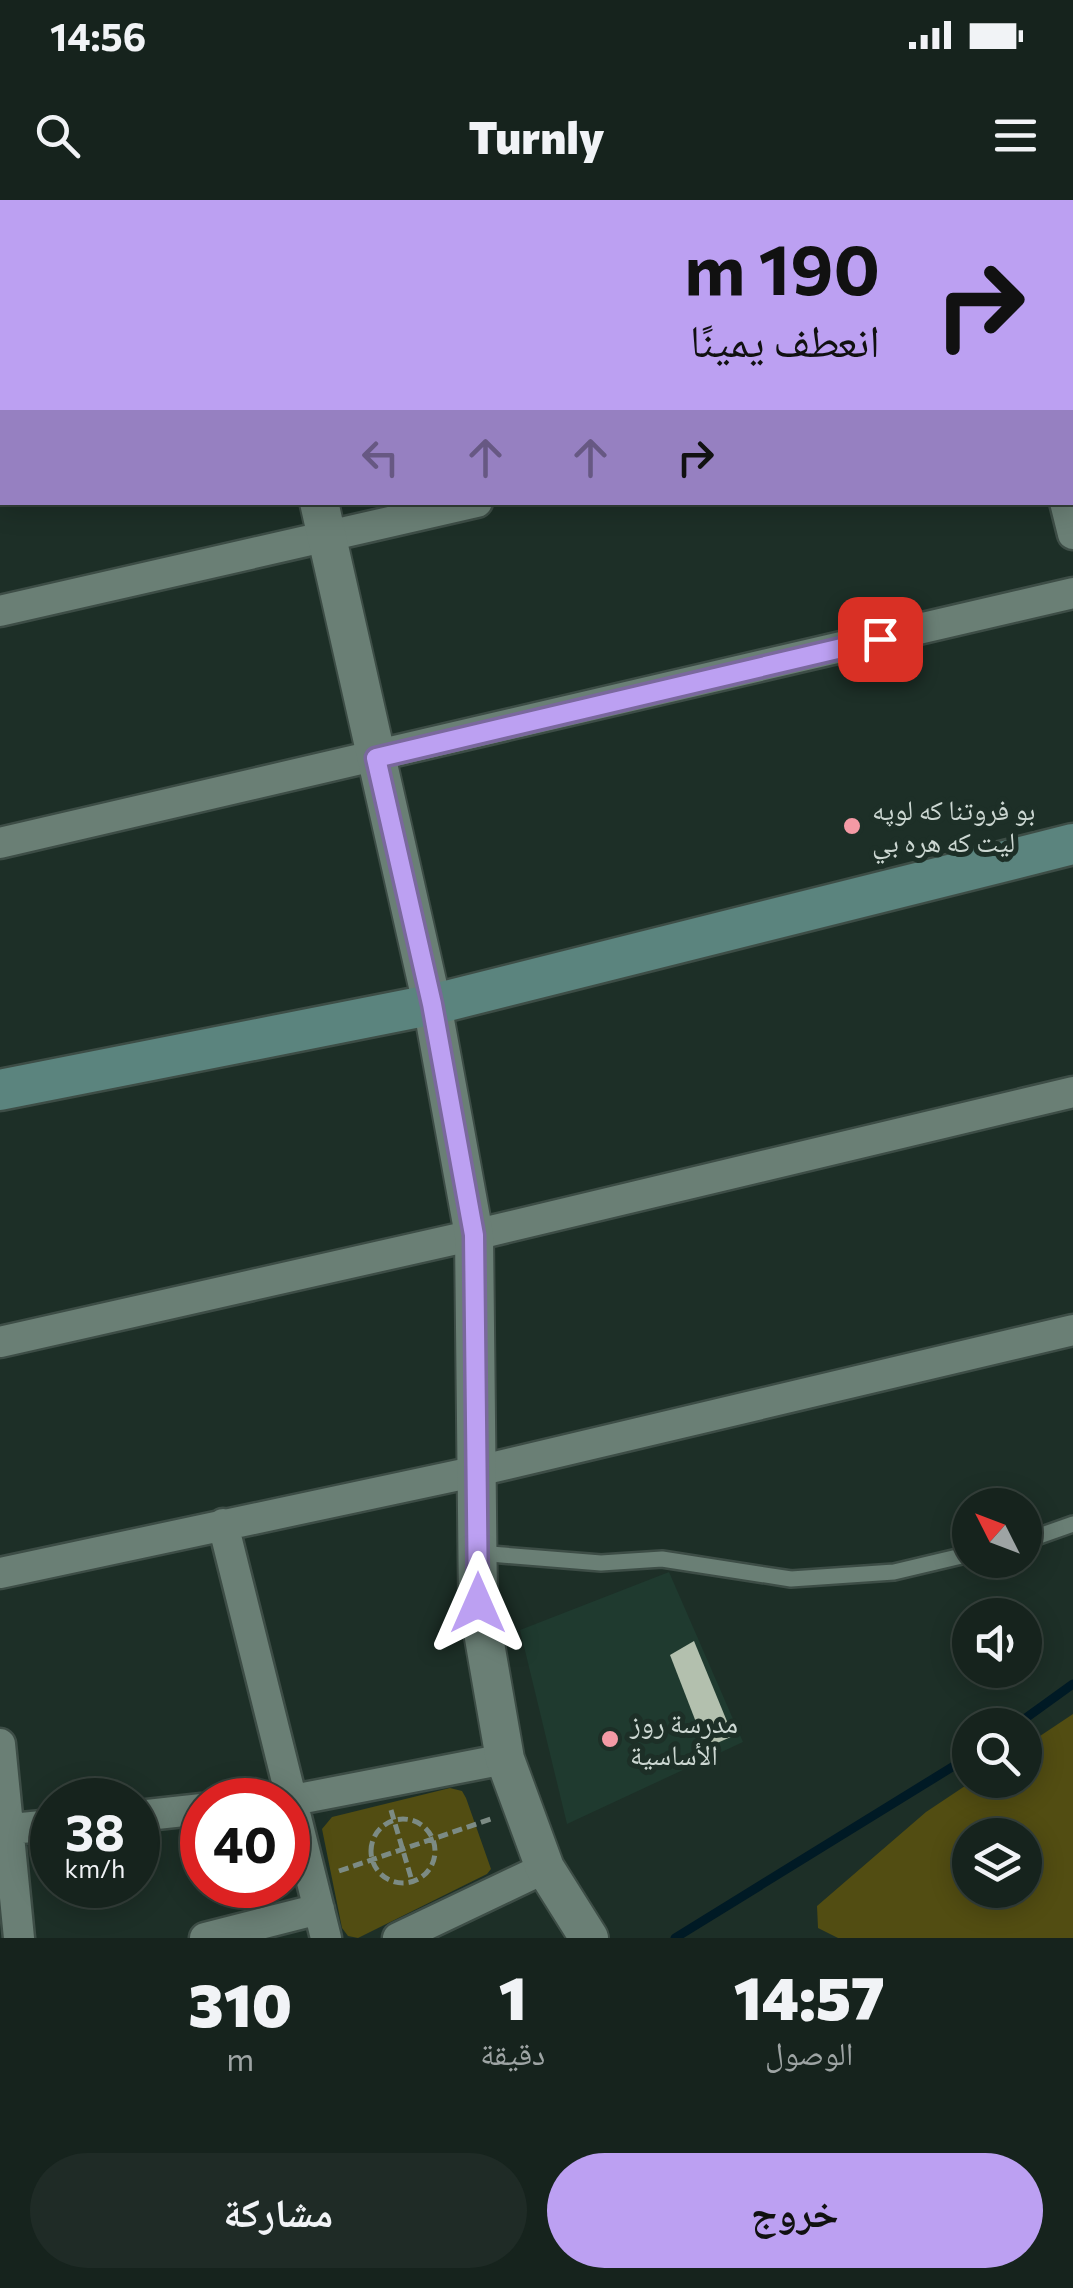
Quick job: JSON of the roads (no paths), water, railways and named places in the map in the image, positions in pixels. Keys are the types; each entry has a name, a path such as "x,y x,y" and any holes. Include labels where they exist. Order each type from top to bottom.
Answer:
{"main road":[{"path":"0,1090 432,1004 1073,844"}],"street":[{"path":"0,610 323,519 451,505"},
{"path":"1066,505 1073,534"},
{"path":"323,519 432,1004 474,1235 478,1603 504,1759 551,1880 589,1938"},
{"path":"0,843 1073,594"},
{"path":"0,1342 474,1235 1073,1092"},
{"path":"0,1574 478,1471 1073,1330"},
{"path":"223,1524 286,1778"},
{"path":"0,1744 5,1829 19,1938"},
{"path":"310,1796 504,1759"},
{"path":"5,1829 30,1826"},
{"path":"205,1938 322,1924 310,1871"},
{"path":"398,1938 551,1880"}],"lane":[{"path":"1042,1535 1073,1524"},
{"path":"478,1553 602,1563 662,1559 791,1579 894,1572 952,1558"}],"waterway":[{"path":"1040,1708 1073,1684"},
{"path":"675,1938 952,1767"}],"place":[{"name":"بو فروتنا كه لوپه ليت كه هره بي","path":"852,826"},
{"name":"مدرسة روز الأساسية","path":"610,1739"}]}
